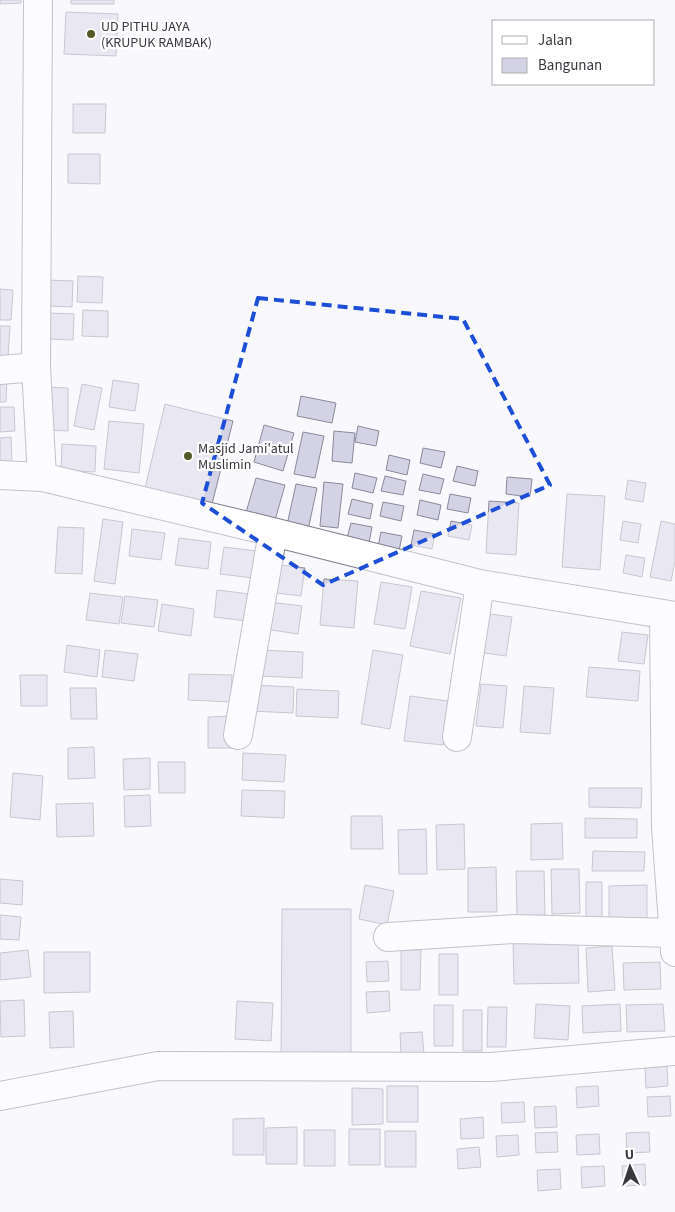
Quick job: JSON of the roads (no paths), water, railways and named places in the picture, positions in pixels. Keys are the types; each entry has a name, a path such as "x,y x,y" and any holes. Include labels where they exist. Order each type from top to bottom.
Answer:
{"street":[{"path":"38,0 36,367 42,477"},
{"path":"0,370 36,367"},
{"path":"0,475 42,477 480,584 669,616 666,828 674,943 514,929 388,937"},
{"path":"238,735 273,532"},
{"path":"457,737 480,584"},
{"path":"0,1096 158,1066 490,1067 675,1051"}],"place":[{"name":"UD PITHU JAYA (KRUPUK RAMBAK)","path":"91,34"},
{"name":"Masjid Jami'atul Muslimin","path":"188,456"}]}
